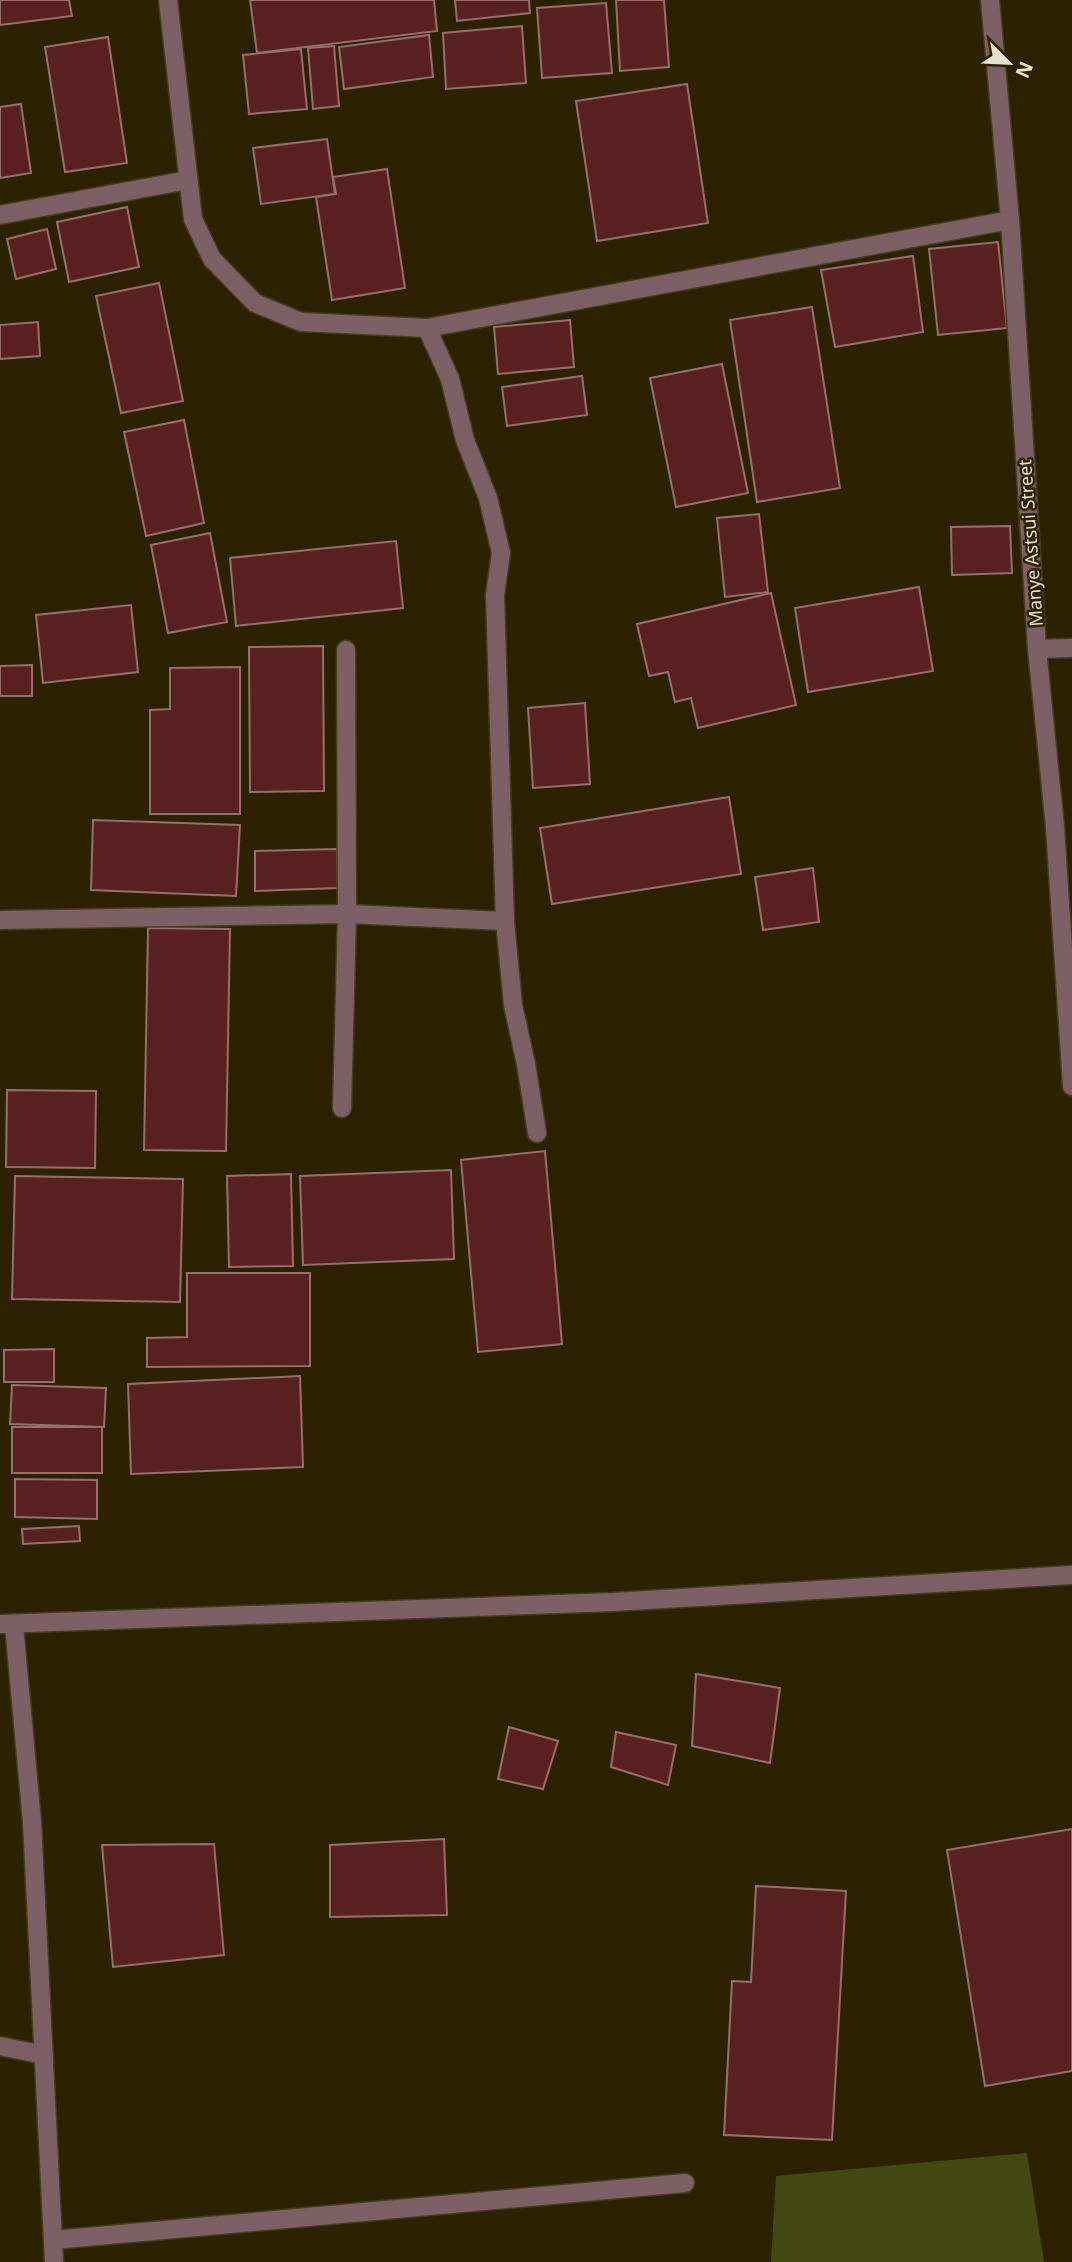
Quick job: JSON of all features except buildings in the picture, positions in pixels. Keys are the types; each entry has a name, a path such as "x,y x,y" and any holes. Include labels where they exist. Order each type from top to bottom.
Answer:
{"street":[{"path":"168,0 193,219 212,259 255,303 301,322 427,328 1010,220"},
{"name":"Manye Astsui Street","path":"990,0 1010,220 1037,649 1063,827 1072,1086"},
{"path":"0,215 188,180"},
{"path":"427,328 450,379 465,440 488,498 500,553 495,594 505,921 513,1005 537,1133"},
{"path":"1037,649 1072,648"},
{"path":"342,1108 347,914 346,650"},
{"path":"0,920 347,914 505,921"},
{"path":"54,2262 32,1822 7,1624 613,1602 1072,1574"},
{"path":"0,2046 44,2055"},
{"path":"53,2240 685,2183"}],"green space":[{"path":"1027,2153 1044,2262 771,2262 776,2176"}]}
